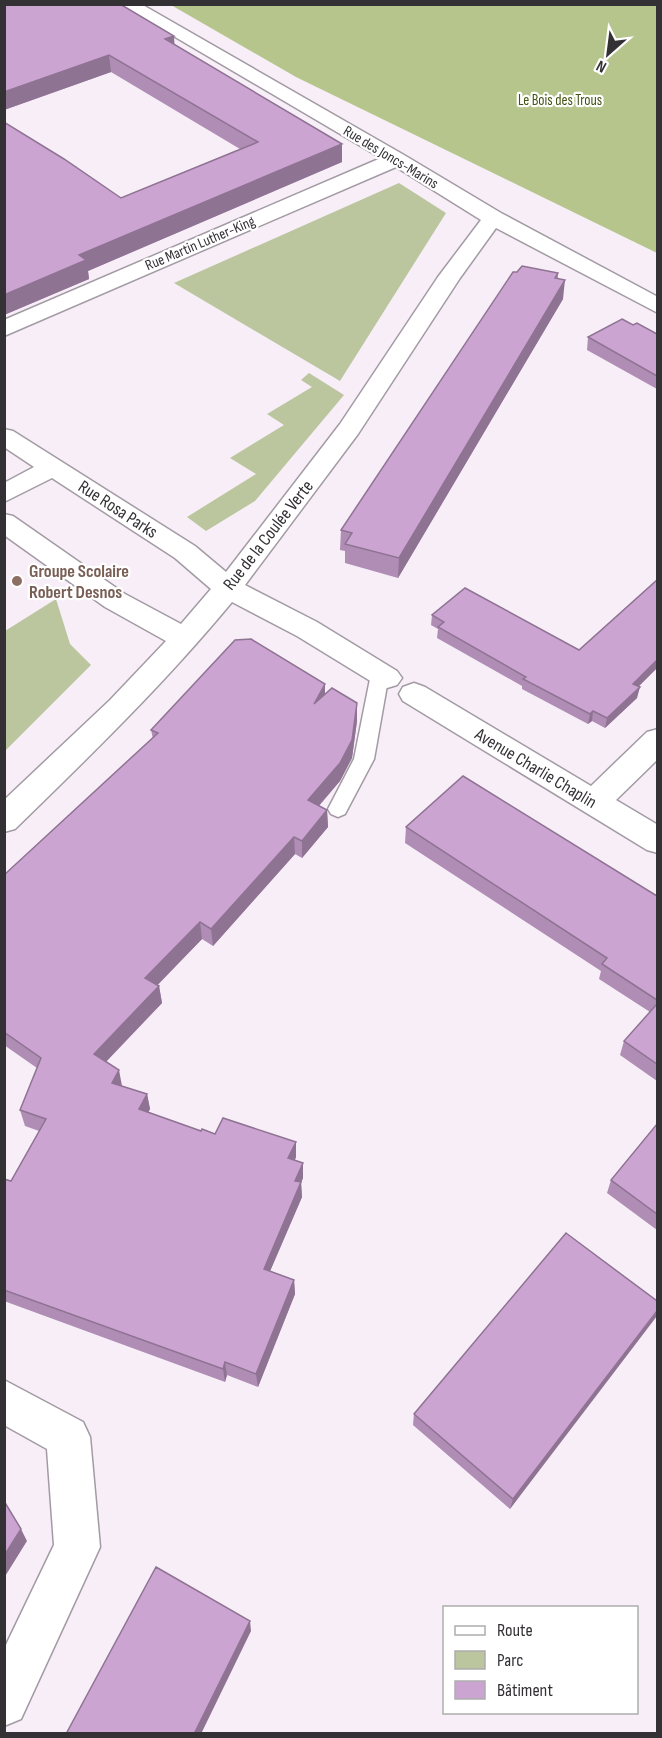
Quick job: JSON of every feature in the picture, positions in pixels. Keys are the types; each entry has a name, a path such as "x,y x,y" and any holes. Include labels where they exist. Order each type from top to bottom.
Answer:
{"street":[{"name":"Rue des Joncs-Marins","path":"127,4 397,159 493,218 657,306"},
{"name":"Rue Martin Luther-King","path":"4,329 397,159"},
{"name":"Rue de la Coulée Verte","path":"4,820 186,638 228,588 329,456 464,255 493,218"},
{"name":"Rue Rosa Parks","path":"4,436 185,552 228,588"},
{"path":"4,494 53,467"},
{"path":"4,522 114,597 168,631 186,638"},
{"path":"228,588 307,629 384,676"},
{"name":"Avenue Charlie Chaplin","path":"414,694 657,841"},
{"path":"594,802 657,740"},
{"path":"4,1401 68,1437 77,1547 4,1702"}],"lane":[{"path":"338,808 364,759 384,676"}],"green space":[{"name":"Le Bois des Trous","path":"171,5 657,5 657,253 296,77"},
{"path":"399,183 446,213 340,381 174,283"},
{"path":"309,373 344,395 255,501 206,531 187,517 256,474 230,458 284,425 267,414 312,387 301,380"},
{"path":"56,599 70,644 91,665 5,751 5,631"}],"building":[{"path":"4,4 120,4 174,36 165,39 342,144 79,255 86,260 4,295 4,122 121,198 258,142 109,55 4,92"},
{"path":"522,266 558,273 555,278 565,280 399,558 345,544 352,533 341,530 513,272 517,272"},
{"path":"622,319 633,325 637,323 657,334 657,376 588,337"},
{"path":"657,580 657,660 633,684 640,687 607,718 593,711 590,714 523,679 526,677 438,627 444,622 432,615 465,588 579,650"},
{"path":"251,639 325,684 314,704 332,688 357,703 352,740 340,763 308,800 327,810 302,841 294,837 211,929 200,922 145,978 159,986 94,1054 119,1070 112,1083 147,1094 139,1109 215,1134 223,1118 296,1142 288,1158 303,1163 295,1181 301,1182 264,1269 294,1280 256,1374 225,1362 223,1369 4,1290 4,1179 11,1181 46,1119 20,1110 41,1058 4,1032 4,875 158,733 151,730 235,640"},
{"path":"463,776 657,896 657,1000 602,964 607,958 406,827"},
{"path":"657,1004 657,1064 624,1041"},
{"path":"657,1124 657,1214 611,1180"},
{"path":"566,1233 657,1301 657,1311 513,1499 414,1414"},
{"path":"4,1501 21,1529 4,1556"},
{"path":"156,1567 250,1621 194,1734 66,1734"}],"place":[{"name":"Groupe Scolaire Robert Desnos","path":"17,581"}]}
